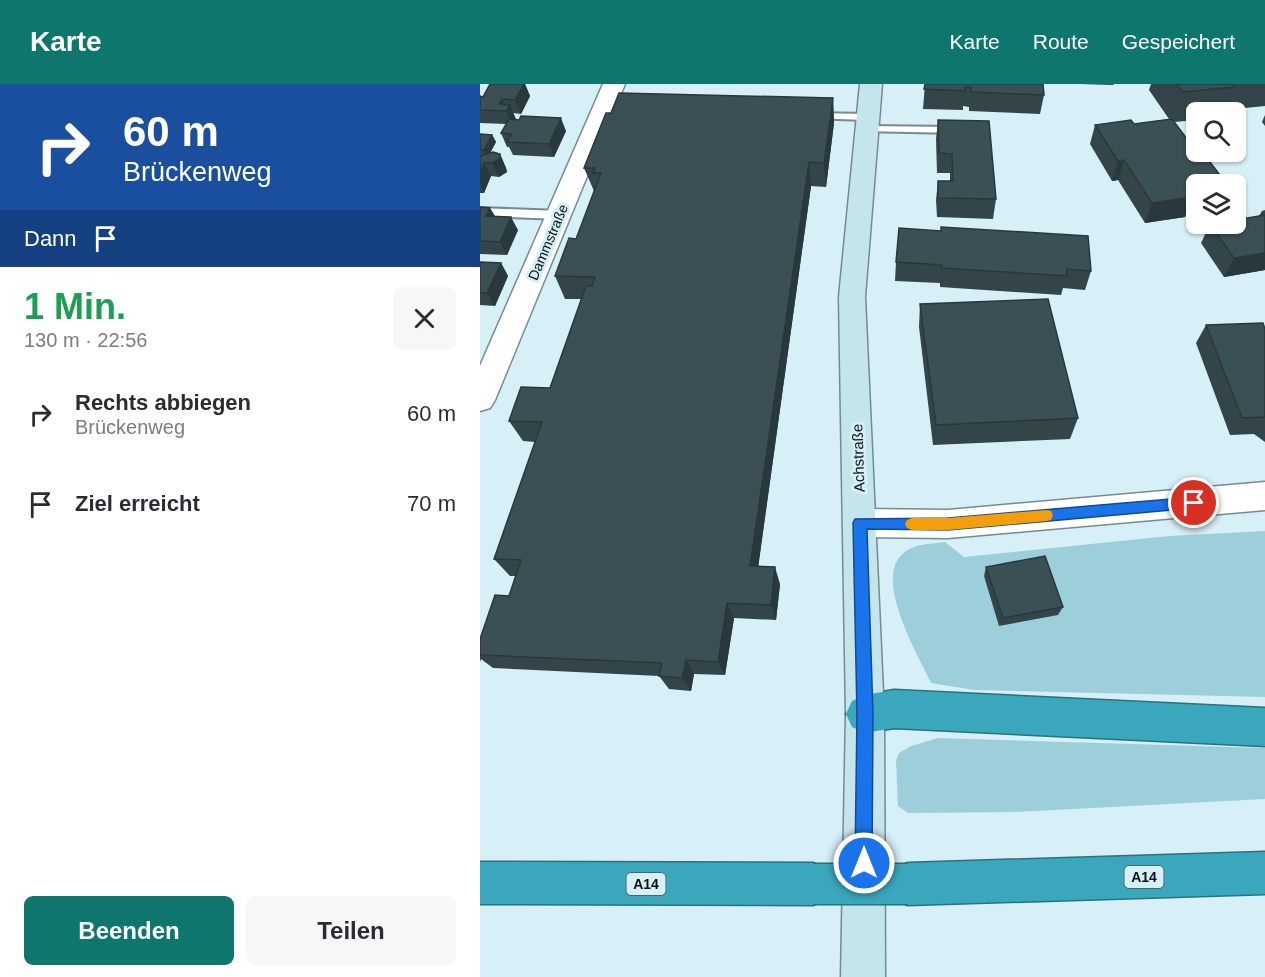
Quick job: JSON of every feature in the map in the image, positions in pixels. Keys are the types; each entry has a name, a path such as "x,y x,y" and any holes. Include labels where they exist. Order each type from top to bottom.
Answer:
{"highway":[{"path":"865,714 894,709 1265,727"},
{"name":"A14","path":"480,883 908,884 1265,873"}],"main road":[{"name":"Achstraße","path":"863,977 865,714 852,297 871,84"}],"street":[{"name":"Dammstraße","path":"480,400 608,111 614,84"},
{"path":"860,523 948,524 1265,496"}],"lane":[{"path":"795,116 958,130"},
{"path":"480,212 560,215"}],"shaded area":[{"path":"1265,531 1265,697 974,690 931,683 908,636 895,597 893,579 896,563 909,549 924,544 945,542 964,557 1169,536"},
{"path":"938,738 1265,748 1265,799 1016,812 908,813 898,806 896,760 899,753 911,746"}],"building":[{"path":"490,84 524,84 515,100 502,99 499,104 510,105 506,111 480,110 480,96 483,97"},
{"path":"925,84 1043,84 1044,95 971,92 971,87 965,87 965,91 924,89"},
{"path":"1176,84 1233,84 1235,87 1183,92"},
{"path":"619,93 833,98 824,163 809,162 750,566 775,567 771,605 727,603 718,662 686,660 682,678 659,676 662,663 480,655 480,639 495,595 509,596 521,560 494,559 542,422 509,421 521,387 550,388 586,286 592,286 595,277 555,276 569,238 576,239 601,173 593,173 595,168 584,168 606,113 611,113"},
{"path":"521,116 561,118 549,144 507,142 512,134 501,133 509,119 519,120"},
{"path":"1172,119 1186,138 1186,162 1210,162 1219,174 1186,174 1186,198 1152,203 1124,160 1118,161 1095,125 1131,120 1134,124"},
{"path":"938,120 989,121 996,199 938,198 938,181 953,181 952,154 939,153"},
{"path":"480,134 492,135 484,150 480,150"},
{"path":"493,152 500,154 500,159 492,163 484,163 480,172 480,156"},
{"path":"480,207 490,208 486,216 511,217 500,242 480,241"},
{"path":"1265,215 1265,253 1234,258 1217,234 1246,234 1246,218"},
{"path":"941,227 1088,236 1091,271 1067,269 1067,276 942,268 942,265 896,262 899,228 941,231"},
{"path":"480,262 501,263 487,293 480,293"},
{"path":"1048,299 1078,418 936,425 920,304"},
{"path":"1263,323 1265,329 1265,417 1242,418 1206,325"},
{"path":"1045,556 1063,607 1003,618 986,567"}],"slow traffic":[{"path":"912,524 948,524 1047,515"}],"route":[{"path":"864,863 865,714 860,523 948,524 1194,503"}]}
